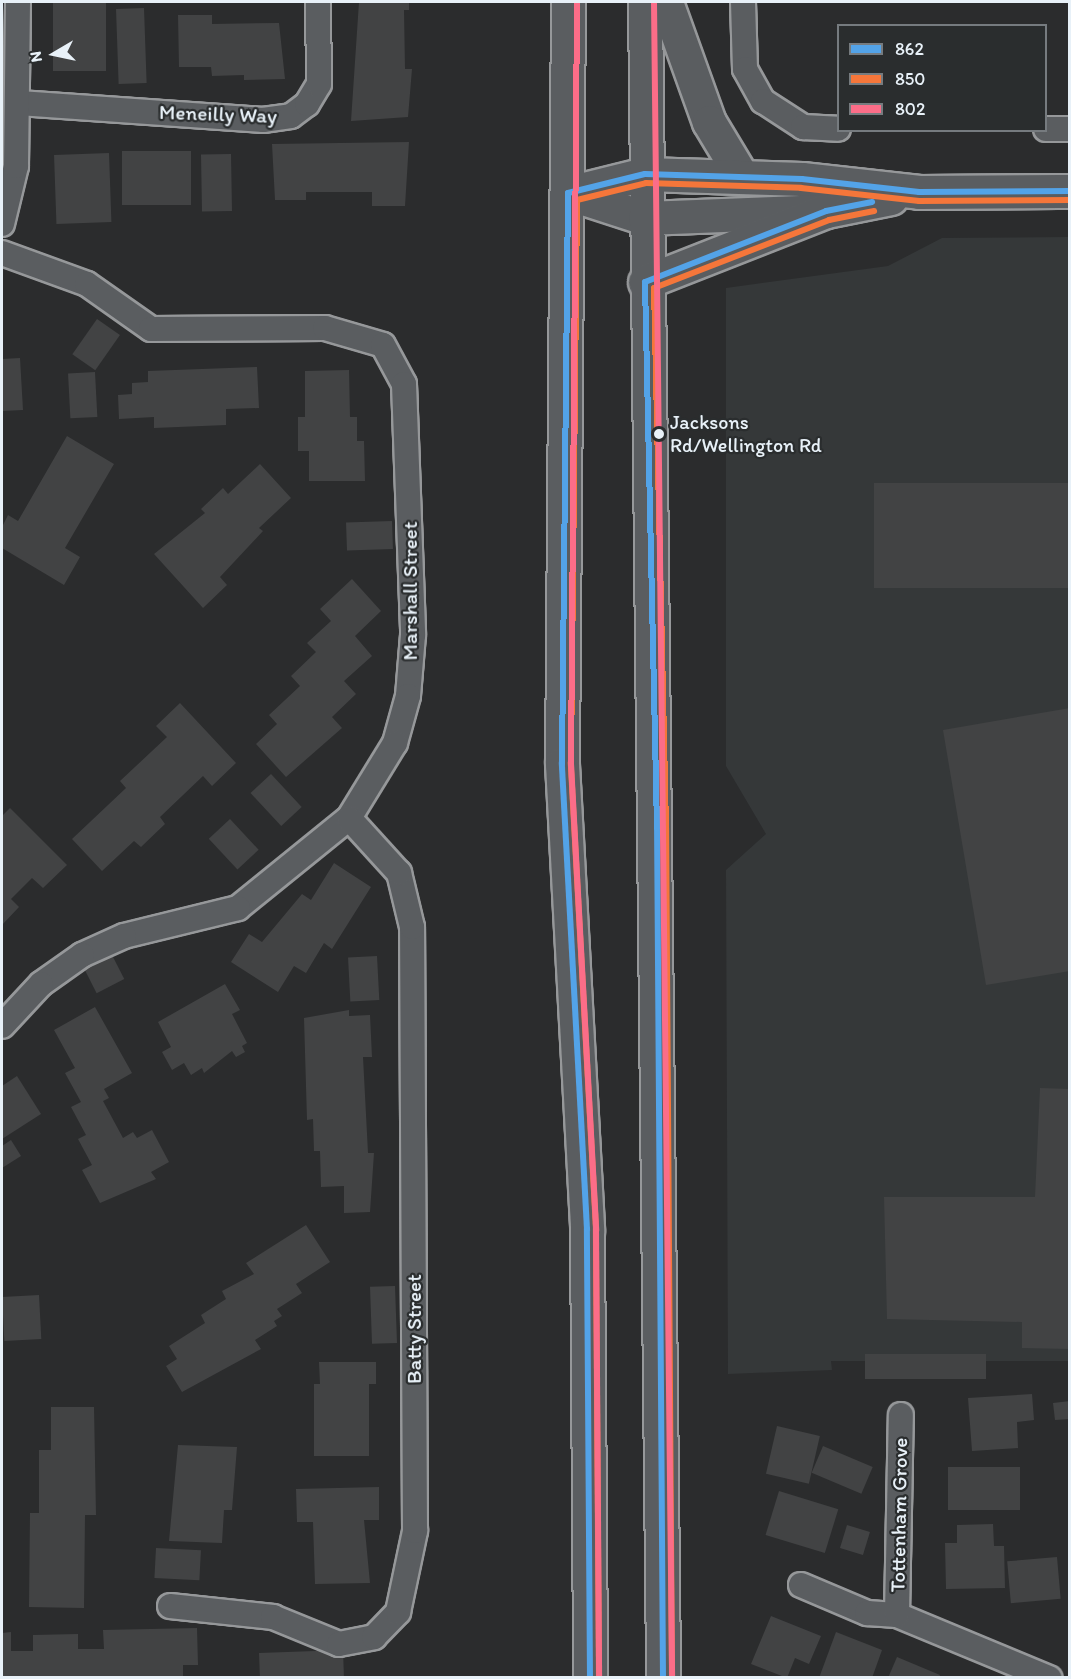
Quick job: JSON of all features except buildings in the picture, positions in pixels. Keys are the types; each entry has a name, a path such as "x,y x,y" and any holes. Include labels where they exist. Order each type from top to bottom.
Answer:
{"main road":[{"path":"568,2 562,764 587,1229 590,1677"},
{"path":"645,2 645,282 657,828 663,1677"},
{"path":"666,2 709,122 742,177"},
{"path":"568,193 645,174 742,177 920,192 1070,191"},
{"path":"568,193 645,218 826,211 920,192"},
{"path":"645,282 826,211"}],"street":[{"path":"2,224 16,166 19,103 18,2"},
{"name":"Meneilly Way","path":"19,103 263,120 291,116 319,84 318,2"},
{"path":"742,2 745,69 763,101 803,127 837,129"},
{"path":"1047,129 1070,129"},
{"name":"Marshall Street","path":"2,253 87,284 151,329 325,328 383,345 404,384 413,635 408,696 394,743 349,818 238,908 124,936 82,955 41,984 2,1026"},
{"name":"Batty Street","path":"170,1606 273,1617 339,1644 374,1637 398,1612 415,1531 412,927 399,873 349,818"},
{"name":"Tottenham Grove","path":"897,1615 901,1415"},
{"name":"Tottenham Grove","path":"801,1585 867,1613 897,1615 1048,1677"}],"shaded area":[{"path":"1069,237 1069,1361 831,1361 832,1370 728,1374 726,870 766,834 726,766 726,288 888,266 942,238"}],"transit line":[{"name":"802","path":"577,2 571,764 596,1229 599,1678"},
{"name":"802","path":"654,2 672,1678"},
{"name":"862","path":"590,1678 587,1229 562,764 568,193 645,174 802,179 919,192 1070,191"},
{"name":"850","path":"599,1678 596,1229 571,764 577,200 646,183 801,188 919,201 1070,200"},
{"name":"862","path":"663,1678 657,828 645,282 826,211 872,202"},
{"name":"850","path":"672,1678 666,828 654,288 829,220 874,211"}],"place":[{"name":"Jacksons Rd/Wellington Rd","path":"659,434"}]}
